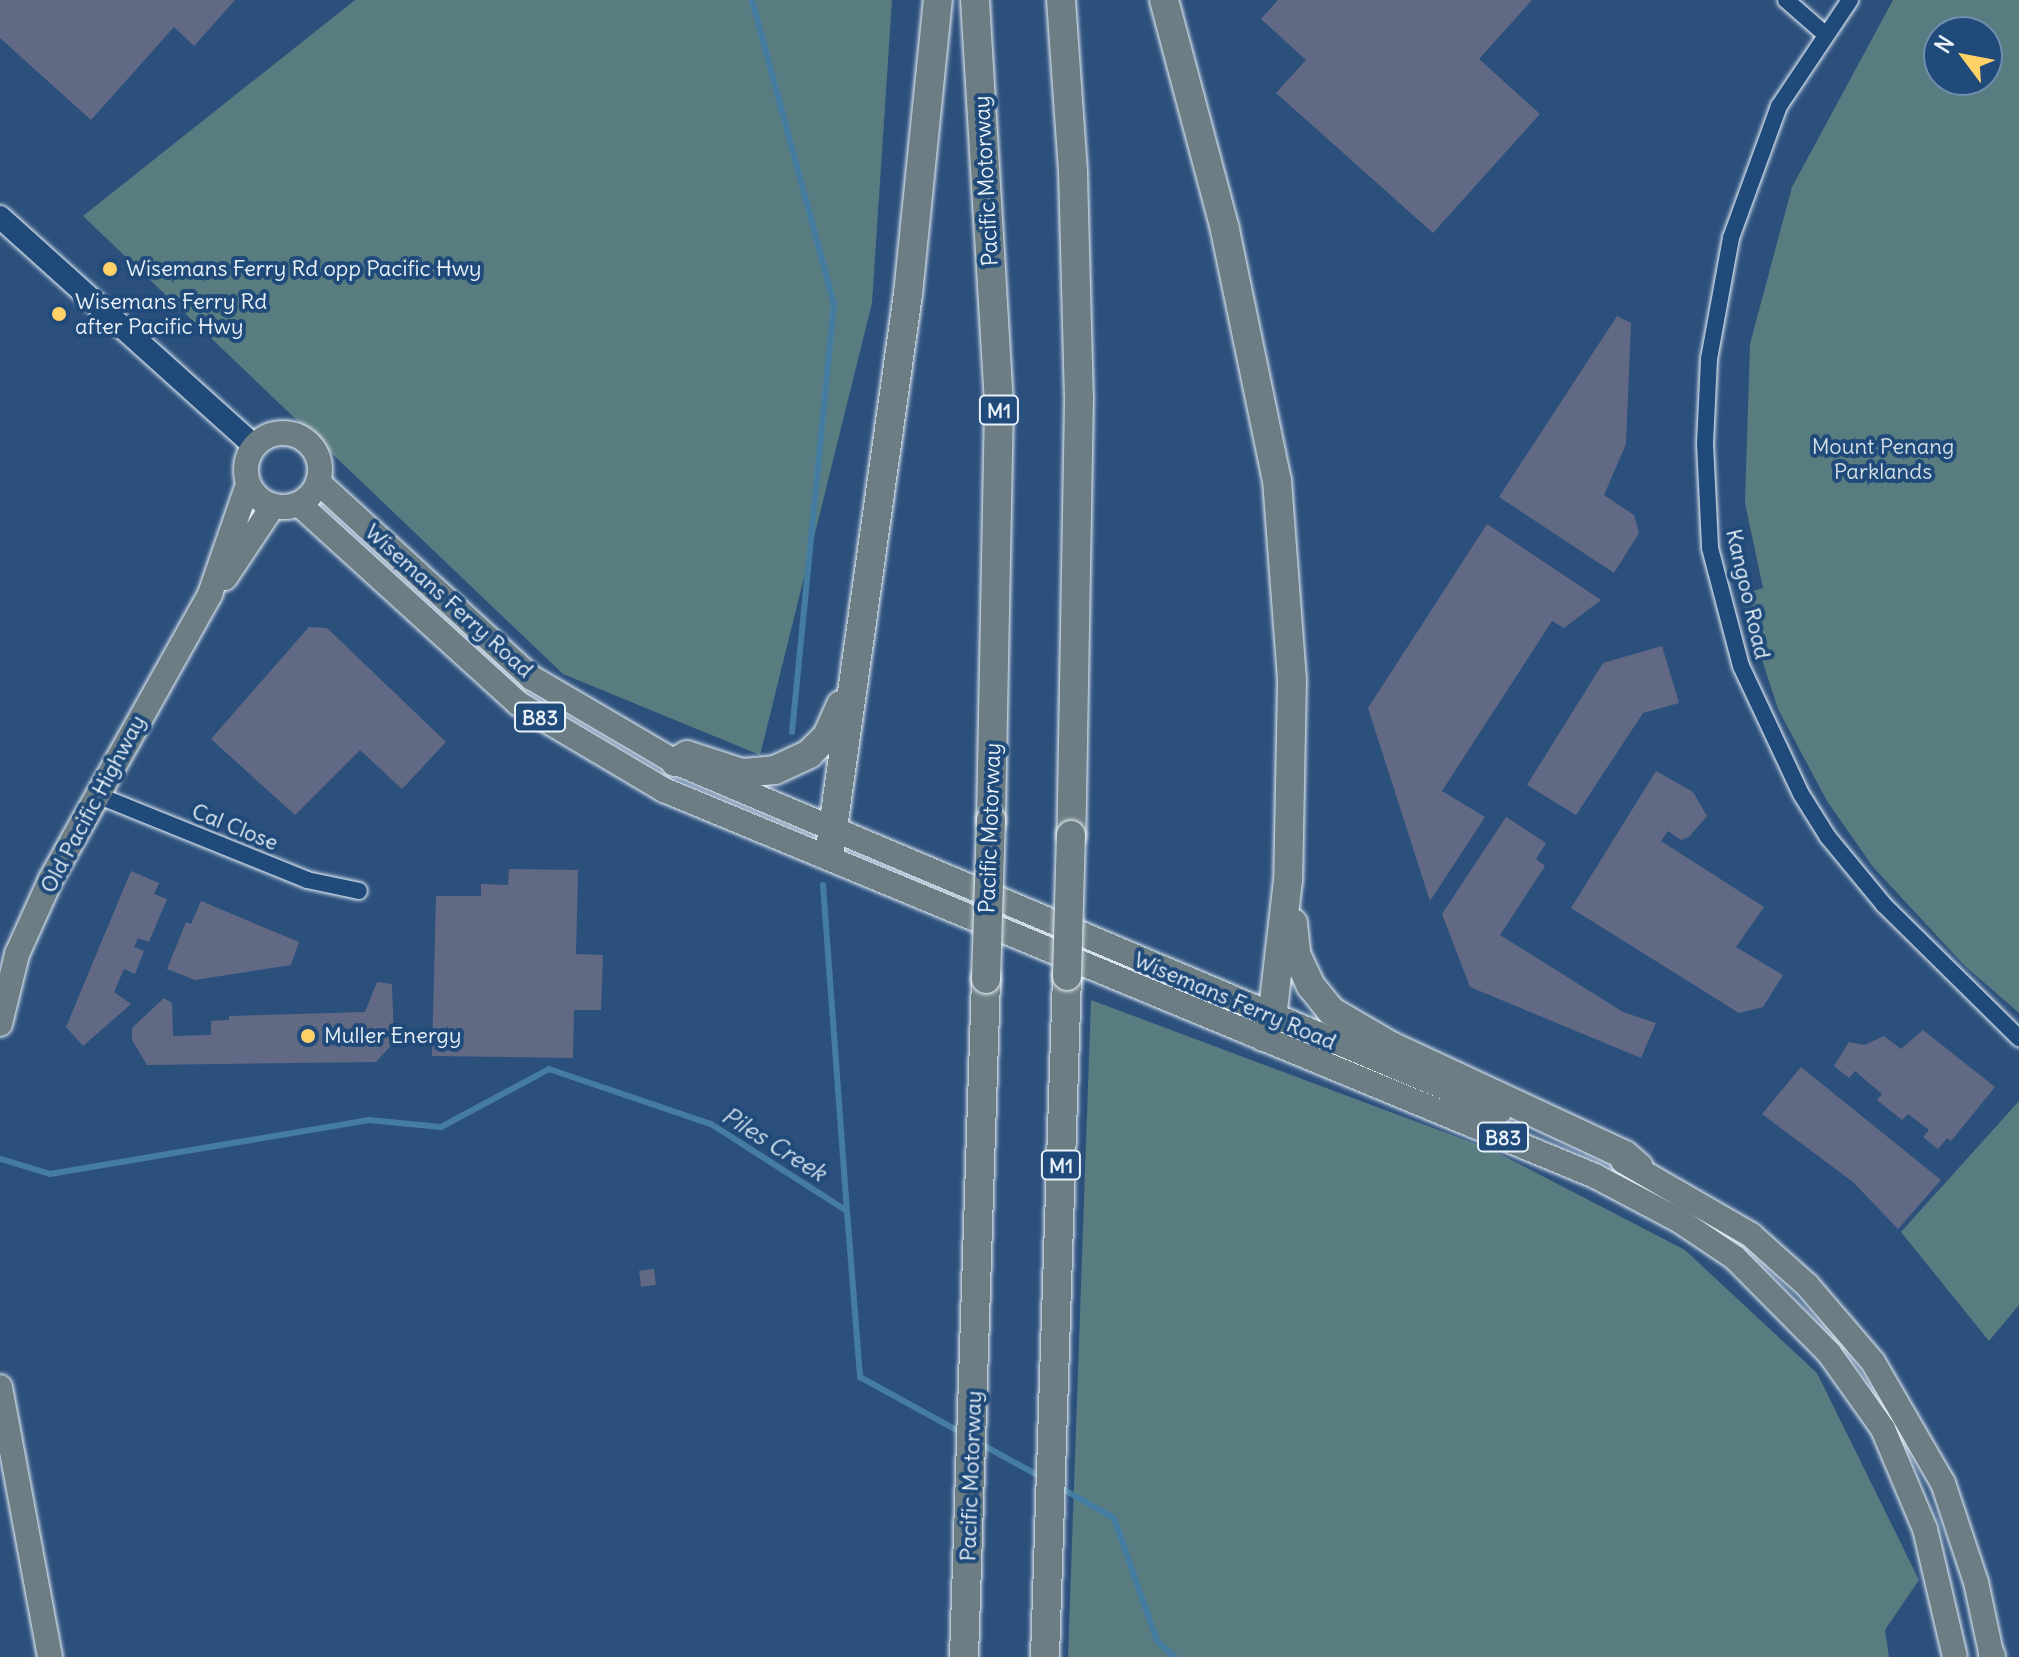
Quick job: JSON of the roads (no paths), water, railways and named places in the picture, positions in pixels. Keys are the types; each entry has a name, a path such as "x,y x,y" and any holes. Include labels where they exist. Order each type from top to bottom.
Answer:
{"highway":[{"path":"829,856 908,294 938,0"},
{"name":"Pacific Motorway","path":"964,1657 991,820 999,403 975,0"},
{"name":"M1","path":"1045,1657 1071,835 1079,398 1073,172 1061,0"},
{"path":"1164,0 1232,261 1277,480 1292,680 1288,880 1268,1028"},
{"path":"675,762 687,755 757,773 809,754 839,716 851,643 859,639"},
{"path":"1288,880 1293,886 1296,954 1311,986 1331,1011 1391,1046 1625,1155 1639,1167"}],"main road":[{"path":"0,217 254,446"},
{"path":"276,434 301,437 320,465 318,482 299,504 273,506 248,484 246,464 254,446 276,434"},
{"name":"Wisemans Ferry Road","path":"318,482 532,678 675,762 835,825 1268,1028 1595,1176 1680,1221 1735,1258 1829,1353 1883,1429 1925,1529 1955,1657"},
{"name":"Old Pacific Highway","path":"0,1024 17,954 97,795 210,594 248,484"},
{"name":"Wisemans Ferry Road","path":"299,504 519,704 664,790 1268,1028 1639,1167 1751,1235 1807,1285 1873,1362 1943,1483 1976,1582 1992,1657"},
{"name":"Old Pacific Highway","path":"210,594 233,569 273,506"},
{"path":"0,1387 50,1657"}],"street":[{"path":"1786,0 1825,34"},
{"name":"Kangoo Road","path":"1850,0 1795,75 1764,137 1721,280 1709,359 1705,444 1710,548 1741,666 1801,794 1828,837 1884,905 2019,1038"},
{"name":"Cal Close","path":"97,795 307,880 359,891"}],"waterway":[{"path":"752,0 834,304 792,732"},
{"path":"823,885 847,1211"},
{"name":"Piles Creek","path":"1,1159 50,1174 369,1120 441,1127 549,1069 711,1124 847,1211 860,1377 962,1433"},
{"name":"Piles Creek","path":"979,1443 1043,1478"},
{"name":"Piles Creek","path":"1059,1487 1114,1518 1157,1641 1175,1657"}],"place":[{"name":"Wisemans Ferry Rd opp Pacific Hwy","path":"110,269"},
{"name":"Wisemans Ferry Rd after Pacific Hwy","path":"59,314"},
{"name":"Muller Energy","path":"308,1036"}],"park label":[{"name":"Mount Penang Parklands","path":"1883,458"}]}
